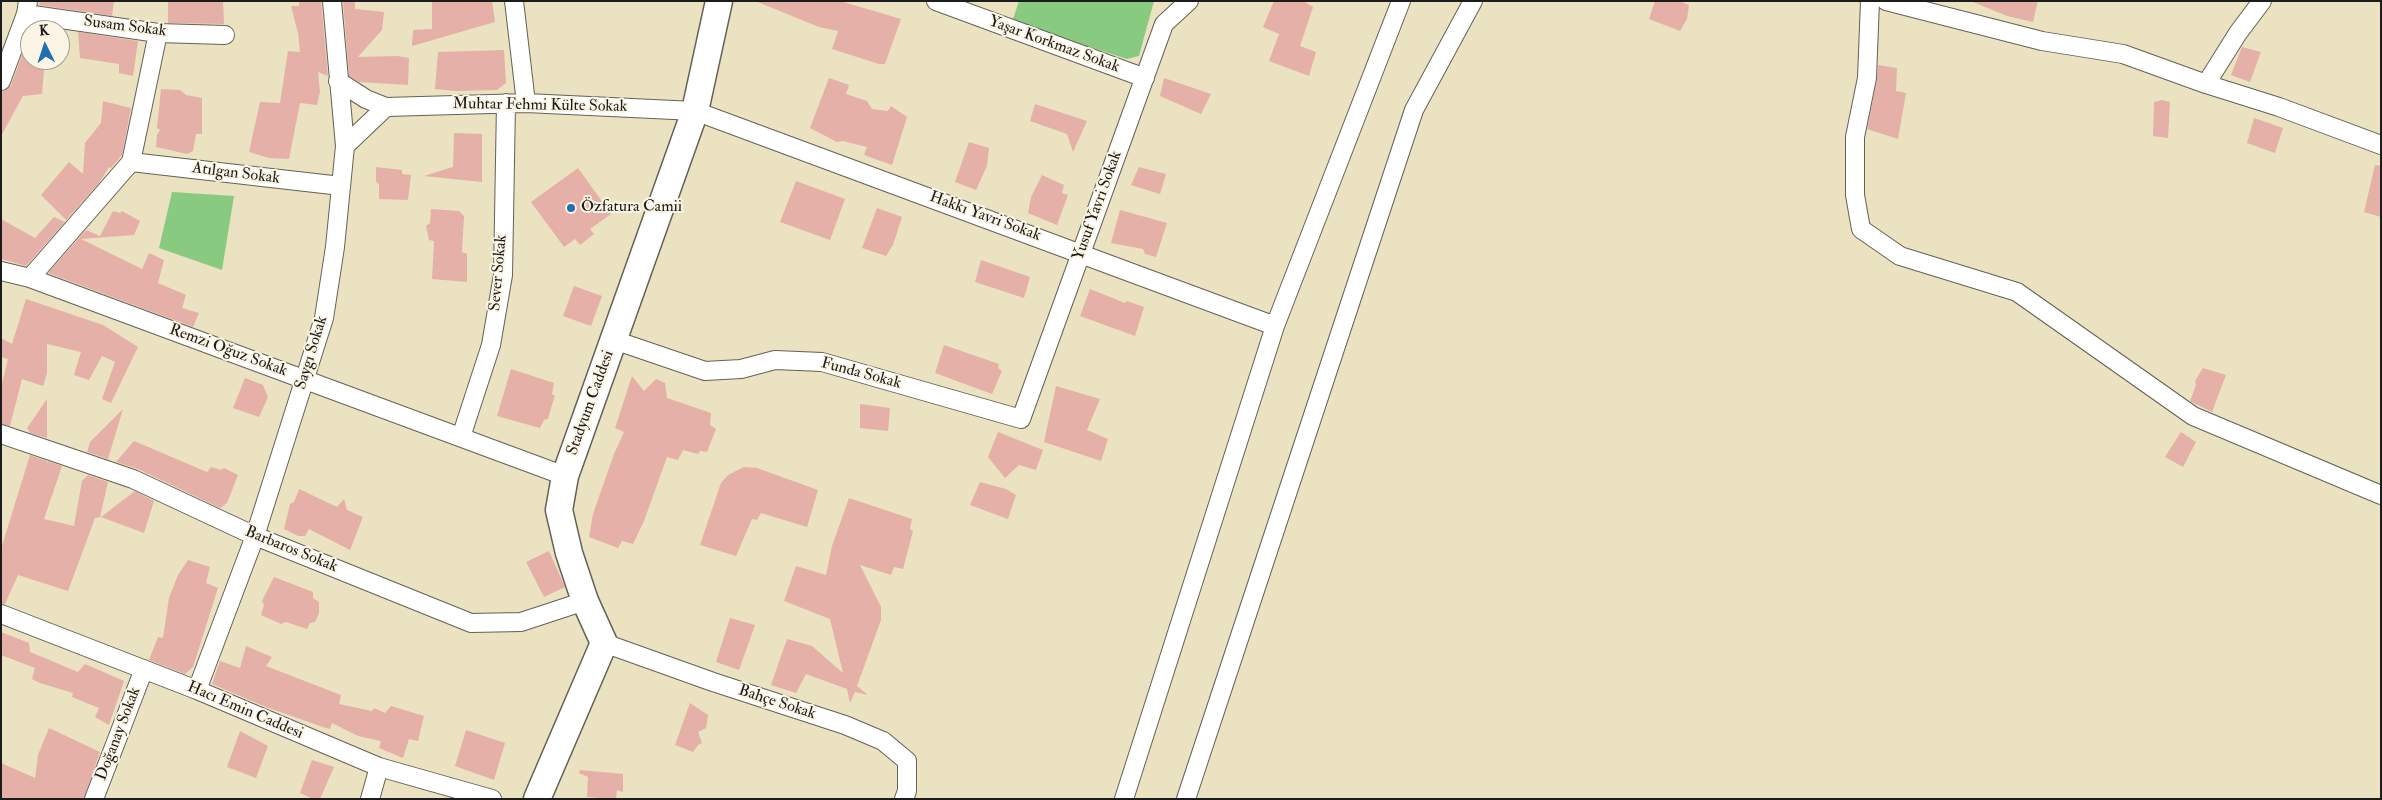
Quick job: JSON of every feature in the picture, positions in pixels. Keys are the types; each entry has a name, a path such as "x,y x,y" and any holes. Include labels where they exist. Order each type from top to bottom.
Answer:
{"street":[{"name":"Saygı Sokak","path":"197,690 255,536 324,318 335,247 345,146 332,1"},
{"path":"514,1 526,103"},
{"name":"Stadyum Caddesi","path":"604,643 585,601 569,553 559,510 566,476 695,111 719,1"},
{"name":"Yaşar Korkmaz Sokak","path":"936,1 1145,78"},
{"name":"Yusuf Yavri Sokak","path":"1021,419 1164,24 1189,1"},
{"path":"1124,799 1275,326 1401,1"},
{"path":"1186,799 1414,110 1473,1"},
{"path":"1870,1 1867,78 1855,137 1855,196 1861,229 1900,256 2017,292 2193,416 2381,495"},
{"path":"1886,1 2042,41 2123,54 2206,84 2279,107 2381,145"},
{"path":"2206,84 2238,33 2262,1"},
{"path":"1,81 27,8"},
{"name":"Susam Sokak","path":"27,8 158,33 225,35"},
{"path":"30,278 131,162 158,33"},
{"name":"Muhtar Fehmi Külte Sokak","path":"338,81 366,99 386,107 526,103 695,111"},
{"name":"Sever Sokak","path":"462,437 491,345 503,275 506,103"},
{"path":"345,146 386,107"},
{"name":"Hakkı Yavri Sokak","path":"695,111 1275,326"},
{"name":"Atılgan Sokak","path":"131,162 341,186"},
{"name":"Remzi Oğuz Sokak","path":"1,271 30,278 566,476"},
{"name":"Funda Sokak","path":"614,340 705,371 740,369 775,360 822,362 1021,419"},
{"name":"Barbaros Sokak","path":"1,434 133,479 255,536 471,623 521,622 585,601"},
{"name":"Hacı Emin Caddesi","path":"1,614 197,690 379,767 492,799"},
{"path":"537,799 604,643"},
{"name":"Bahçe Sokak","path":"604,643 713,682 845,725 883,741 907,761 907,791 904,799"},
{"name":"Doğanay Sokak","path":"94,799 144,669"},
{"path":"370,799 379,767"}],"green space":[{"path":"1019,1 1154,1 1139,56 1127,59 1012,22"},
{"path":"172,192 234,196 222,270 159,248"}],"building":[{"path":"40,1 114,1 112,16 39,5"},
{"path":"168,1 223,1 224,24 168,23"},
{"path":"299,1 321,1 328,76 318,72 320,92 317,105 300,103 289,159 269,158 249,152 260,102 280,103 288,51 300,52 298,33 291,6 299,6"},
{"path":"343,1 355,1 355,9 384,12 382,30 358,57 397,56 409,58 408,85 359,82 349,76"},
{"path":"432,1 492,1 495,22 412,46 413,30 432,29"},
{"path":"755,1 840,1 901,19 885,64 879,64 832,49 838,31 819,27"},
{"path":"1274,1 1303,1 1313,7 1300,46 1316,52 1309,76 1269,61 1279,34 1263,27"},
{"path":"1655,1 1679,1 1689,5 1687,19 1680,31 1649,19"},
{"path":"2038,1 2033,22 2007,16 1973,2"},
{"path":"78,32 138,41 133,76 119,73 119,64 80,58"},
{"path":"2242,47 2261,52 2250,82 2231,75"},
{"path":"504,50 506,83 497,90 456,91 435,89 438,52"},
{"path":"20,61 20,70 44,70 42,94 23,96 1,136 1,93 11,85"},
{"path":"1878,65 1897,68 1896,91 1906,93 1898,139 1867,129 1877,80"},
{"path":"829,78 849,85 846,94 867,101 872,109 888,111 891,106 907,117 892,165 864,155 867,147 843,141 837,142 810,128"},
{"path":"1164,78 1211,94 1201,114 1160,96"},
{"path":"161,89 180,90 186,95 202,98 202,134 196,134 193,151 187,154 156,147 157,135 160,130 157,128"},
{"path":"2162,100 2170,102 2168,138 2153,136 2154,102"},
{"path":"103,101 131,108 122,155 111,168 109,167 99,183 66,220 41,195 69,162 83,174 85,143 101,123"},
{"path":"1035,104 1087,121 1073,152 1067,134 1030,121"},
{"path":"2254,118 2283,128 2275,153 2247,143"},
{"path":"454,133 482,134 482,182 424,176 453,167"},
{"path":"969,142 989,148 987,166 976,190 955,182"},
{"path":"2375,165 2381,166 2381,217 2364,212"},
{"path":"376,167 402,170 402,174 411,175 408,200 379,199"},
{"path":"1139,167 1166,174 1160,194 1131,185"},
{"name":"Özfatura Camii","path":"578,168 611,214 590,229 594,234 580,245 575,239 564,247 531,202"},
{"path":"1042,175 1064,185 1062,193 1068,195 1057,225 1028,213 1031,197"},
{"path":"796,181 845,199 830,240 780,222"},
{"path":"877,208 902,217 893,245 886,256 862,248"},
{"path":"431,209 459,211 464,216 462,252 467,254 467,282 432,279 434,241 429,240 426,226 430,223"},
{"path":"1120,210 1167,223 1156,257 1145,254 1143,249 1111,243"},
{"path":"113,211 120,213 122,211 140,221 134,235 81,239 142,269 149,253 164,260 158,283 186,295 182,308 199,313 193,327 48,273 86,230 100,236"},
{"path":"54,217 65,222 26,266 1,259 1,219 35,238"},
{"path":"981,260 1030,277 1024,298 975,282"},
{"path":"574,286 602,296 591,326 563,316"},
{"path":"1090,289 1125,303 1127,301 1144,307 1135,336 1080,316"},
{"path":"26,299 103,325 138,347 111,403 102,399 115,362 102,356 89,380 74,375 81,352 47,344 47,373 43,386 22,379 10,426 1,424 1,388 8,359 1,357 1,338 12,344"},
{"path":"944,345 999,364 998,368 1002,371 992,394 935,373"},
{"path":"2203,368 2226,375 2212,412 2190,401 2196,385 2195,381"},
{"path":"511,369 554,383 552,394 555,396 548,419 544,420 540,428 497,416"},
{"path":"632,376 644,391 656,379 665,383 667,398 711,413 710,425 716,429 707,452 700,451 698,454 683,450 678,460 667,457 644,521 633,544 622,541 618,548 589,537 593,514 614,454 624,432 615,428"},
{"path":"245,378 263,385 268,397 259,417 233,408"},
{"path":"1056,386 1100,399 1087,430 1108,439 1101,461 1044,442"},
{"path":"47,399 47,438 30,433 27,428"},
{"path":"860,404 890,408 888,431 860,428"},
{"path":"123,409 108,459 87,452 90,442"},
{"path":"998,432 1043,450 1036,470 1019,465 1005,478 988,457"},
{"path":"2181,432 2196,442 2183,467 2165,457"},
{"path":"134,441 207,472 211,467 221,470 224,468 238,475 227,503 220,508 138,469 116,462"},
{"path":"30,455 47,461 47,464 48,461 62,466 44,519 74,526 82,481 88,475 108,482 100,517 95,518 68,591 18,575 5,604 1,604 1,549"},
{"path":"744,467 757,468 818,490 807,527 761,513 757,520 752,519 736,556 700,545 721,483 728,475"},
{"path":"980,482 1006,489 1016,495 1008,519 970,505"},
{"path":"299,489 337,507 344,499 347,510 363,517 350,550 309,529 305,536 298,536 284,529 290,504 294,502"},
{"path":"135,491 154,501 144,533 101,517"},
{"path":"849,498 912,519 910,529 913,531 903,569 894,567 891,575 860,565 881,607 881,620 857,686 868,695 855,692 850,703 847,689 806,674 796,693 771,685 787,639 812,646 843,673 830,619 784,601 796,566 826,575 832,546"},
{"path":"549,551 565,587 544,597 526,562"},
{"path":"188,560 210,567 206,583 218,588 193,667 185,674 149,660 158,637 163,638 169,598 178,575"},
{"path":"274,577 313,592 313,598 319,602 319,613 315,622 310,623 307,629 286,622 281,624 261,615 264,605 262,601"},
{"path":"730,618 755,625 739,670 716,662"},
{"path":"1,632 29,643 30,652 78,672 85,664 124,681 109,725 95,717 99,708 72,697 73,693 32,679 35,668 1,655"},
{"path":"246,646 272,657 266,666 341,695 339,704 372,711 374,708 385,713 391,706 424,716 418,741 409,739 403,758 379,748 381,741 358,736 332,723 330,729 323,727 266,707 212,684 220,661 240,668"},
{"path":"690,703 708,715 706,728 698,732 702,743 693,752 675,745"},
{"path":"49,728 100,752 84,799 1,799 1,763 35,778 38,755"},
{"path":"466,730 505,743 494,780 455,766"},
{"path":"240,731 268,746 256,778 227,767"},
{"path":"312,760 334,767 320,799 313,799 300,793"},
{"path":"580,770 623,774 623,792 617,790 616,799 587,797 588,777 579,773"}],"place":[{"name":"Özfatura Camii","path":"571,208"}]}
